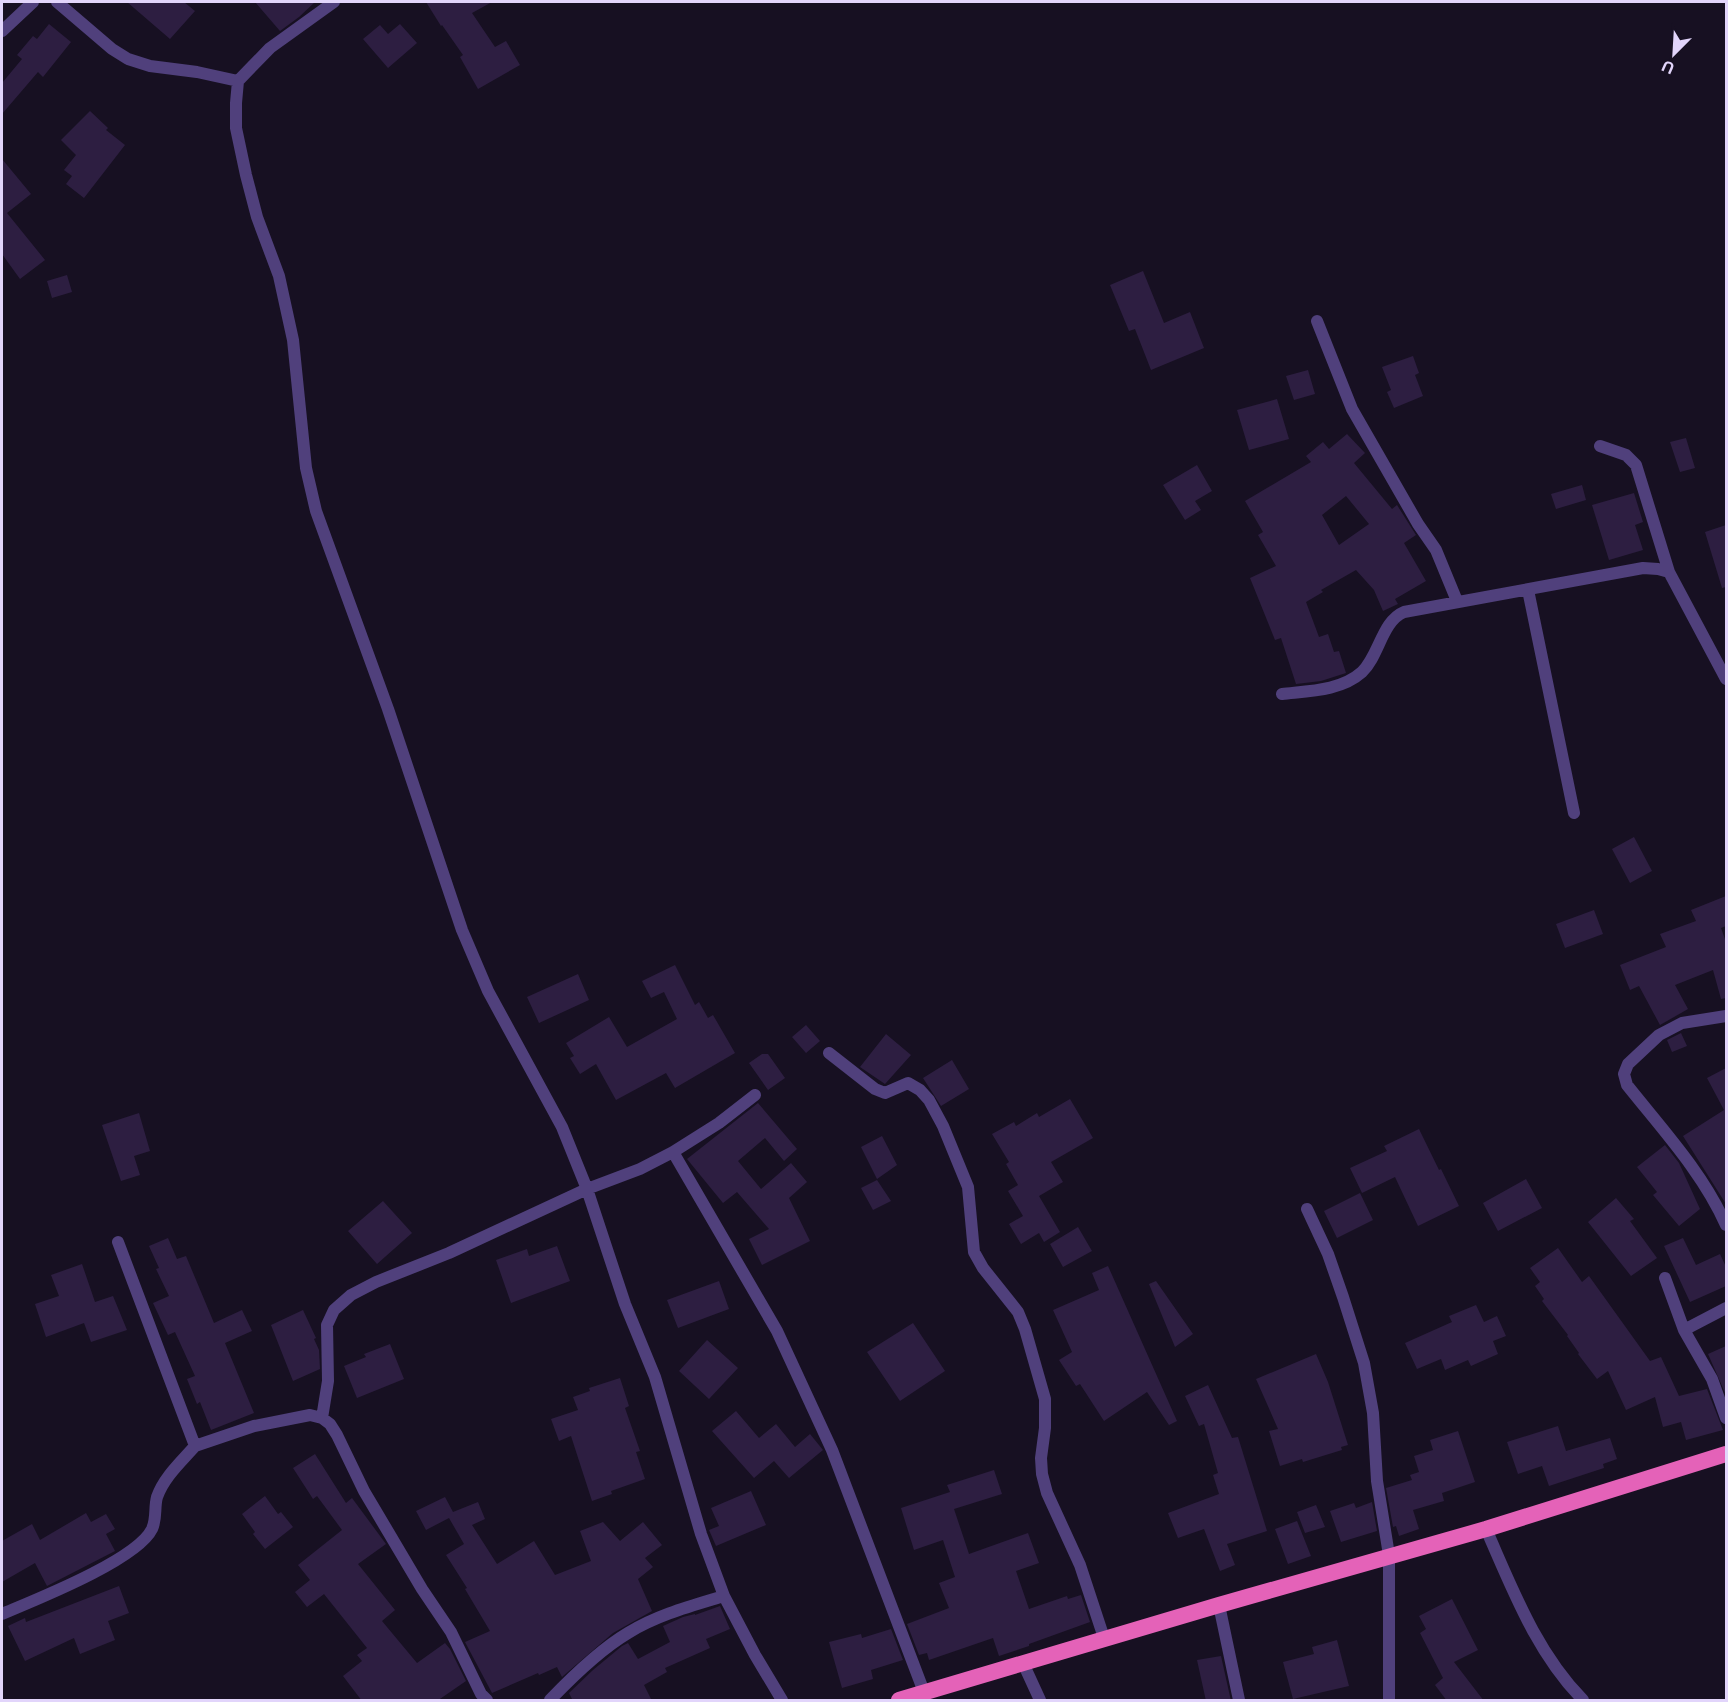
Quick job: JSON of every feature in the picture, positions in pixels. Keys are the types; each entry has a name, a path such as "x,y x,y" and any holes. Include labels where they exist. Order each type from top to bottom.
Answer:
{"highway":[{"path":"899,1701 1104,1638 1486,1529 1726,1454"}],"street":[{"path":"2,31 33,2"},
{"path":"57,2 112,49 128,59 150,66 197,72 238,81"},
{"path":"334,2 270,48 238,81 236,128 257,217 279,276 292,340 306,468 316,511 388,709 462,930 488,991 562,1127 587,1189 625,1304 655,1377 701,1534 724,1596 782,1701"},
{"path":"1317,321 1352,409 1418,524 1436,550 1457,601"},
{"path":"1600,446 1626,455 1636,465 1669,572 1726,679"},
{"path":"1282,693 1326,689 1349,681 1363,671 1398,614 1457,601 1643,568 1658,568 1669,572"},
{"path":"1528,590 1574,813"},
{"path":"1726,1016 1682,1023 1659,1035 1628,1064 1624,1074 1627,1085 1687,1161 1726,1225"},
{"path":"829,1053 876,1089 885,1093 908,1083 920,1090 929,1100 943,1126 968,1187 974,1252 983,1268 1018,1312 1026,1329 1045,1399 1042,1474 1047,1493 1080,1565 1104,1638"},
{"path":"322,1418 328,1381 327,1325 334,1310 351,1295 376,1282 449,1253 587,1189 640,1169 673,1152 719,1123 755,1095"},
{"path":"673,1152 777,1331 832,1450 924,1692"},
{"path":"1307,1209 1328,1254 1364,1363 1373,1413 1377,1481 1389,1555 1389,1701"},
{"path":"118,1242 195,1446"},
{"path":"1665,1278 1684,1330 1712,1379 1726,1418"},
{"path":"1684,1330 1726,1308"},
{"path":"2,1614 68,1587 142,1542 152,1530 161,1485 195,1446 254,1426 310,1415 322,1418 330,1424 337,1435 364,1491 422,1590 451,1632 481,1694 487,1701"},
{"path":"1486,1529 1543,1651 1583,1701"},
{"path":"550,1701 608,1647 629,1632 677,1610 724,1596"},
{"path":"1219,1605 1239,1701"},
{"path":"1023,1663 1040,1701"}],"building":[{"path":"127,2 184,2 195,11 170,39"},
{"path":"255,2 315,2 280,31"},
{"path":"426,2 492,2 472,13 495,47 506,41 520,65 478,89 460,57 463,55"},
{"path":"49,24 71,42 43,77 38,72 2,114 2,83 22,59 17,55 33,36 37,39"},
{"path":"400,24 417,43 388,68 363,39 380,25 388,34"},
{"path":"90,111 108,128 106,130 125,145 84,198 66,184 72,176 64,170 76,155 61,140"},
{"path":"2,159 31,194 7,213 45,260 20,279 2,254"},
{"path":"1143,271 1164,323 1190,312 1204,348 1151,370 1135,329 1129,331 1110,285"},
{"path":"67,275 72,292 52,298 47,281"},
{"path":"1413,356 1419,373 1415,375 1423,396 1394,408 1387,392 1391,390 1382,367"},
{"path":"1308,370 1315,394 1294,400 1286,376"},
{"path":"1277,399 1289,439 1249,450 1237,410"},
{"path":"1347,434 1365,453 1354,463 1392,509 1397,505 1416,535 1404,543 1426,581 1395,599 1398,604 1383,611 1374,590 1356,570 1321,590 1323,592 1306,602 1319,637 1328,634 1334,652 1339,651 1346,673 1321,681 1296,684 1281,638 1275,640 1250,578 1276,566 1258,535 1263,532 1245,501 1311,462 1306,456 1323,442 1329,449","holes":["1346,496 1369,524 1339,545 1322,515"]},
{"path":"1686,438 1695,468 1680,472 1670,442"},
{"path":"1197,465 1212,491 1195,501 1201,510 1185,520 1163,485"},
{"path":"1582,485 1586,500 1556,509 1551,494"},
{"path":"1634,493 1643,522 1635,525 1643,550 1609,560 1592,505"},
{"path":"1726,525 1726,587 1722,588 1705,532"},
{"path":"1634,837 1652,871 1630,883 1612,849"},
{"path":"1726,896 1726,926 1721,928 1726,942 1726,998 1721,999 1713,970 1675,985 1688,1009 1660,1025 1639,986 1630,990 1620,965 1666,947 1660,934 1696,921 1691,910"},
{"path":"1594,910 1603,934 1565,948 1556,924"},
{"path":"675,965 695,1005 699,1002 708,1018 713,1015 735,1053 675,1088 666,1073 616,1100 596,1064 580,1074 570,1058 574,1056 566,1043 609,1017 627,1047 677,1019 664,992 651,998 642,981"},
{"path":"578,974 589,1000 539,1023 527,997"},
{"path":"806,1025 820,1041 806,1053 792,1037"},
{"path":"1681,1033 1687,1046 1672,1052 1667,1040"},
{"path":"886,1034 911,1055 885,1084 860,1067"},
{"path":"762,1054 768,1054 785,1078 768,1090 749,1063"},
{"path":"952,1060 969,1089 941,1106 923,1078"},
{"path":"1726,1068 1726,1204 1683,1136 1724,1110 1707,1078"},
{"path":"1070,1099 1093,1138 1051,1162 1063,1182 1039,1196 1060,1232 1044,1242 1039,1233 1021,1244 1009,1224 1023,1216 1008,1191 1018,1185 1006,1164 1009,1162 992,1134 1014,1122 1016,1126 1037,1113 1039,1117"},
{"path":"758,1103 797,1149 784,1161 765,1138 738,1161 761,1189 791,1163 807,1182 789,1198 810,1241 762,1265 749,1239 769,1229 737,1192 723,1203 687,1159"},
{"path":"139,1113 150,1151 134,1156 140,1175 121,1181 102,1125"},
{"path":"1419,1129 1459,1206 1418,1226 1395,1177 1362,1193 1350,1168 1387,1151 1384,1146"},
{"path":"882,1136 897,1165 877,1179 861,1147"},
{"path":"1665,1145 1679,1163 1700,1209 1679,1226 1653,1195 1657,1192 1637,1167"},
{"path":"1526,1179 1542,1208 1498,1231 1483,1203"},
{"path":"877,1180 891,1201 873,1210 861,1188"},
{"path":"1360,1193 1373,1220 1337,1238 1324,1211"},
{"path":"1616,1198 1634,1219 1630,1221 1657,1258 1631,1276 1588,1222"},
{"path":"383,1201 412,1233 377,1264 348,1231"},
{"path":"1078,1227 1092,1251 1063,1267 1050,1244"},
{"path":"168,1238 177,1259 186,1256 214,1323 242,1310 252,1331 225,1343 254,1413 211,1430 200,1402 197,1404 187,1379 195,1376 175,1332 168,1335 153,1303 169,1296 156,1269 159,1268 149,1246"},
{"path":"1683,1238 1696,1265 1720,1254 1726,1267 1726,1286 1690,1302 1664,1246"},
{"path":"557,1246 570,1281 511,1303 496,1260 527,1249 529,1256"},
{"path":"1558,1248 1582,1282 1589,1276 1650,1361 1661,1357 1679,1396 1707,1389 1723,1430 1686,1440 1681,1422 1663,1427 1655,1397 1626,1410 1608,1371 1597,1379 1542,1301 1544,1299 1535,1286 1540,1282 1530,1268"},
{"path":"82,1264 95,1302 113,1296 127,1330 91,1342 84,1323 46,1337 35,1304 59,1296 51,1275"},
{"path":"1108,1266 1177,1421 1169,1425 1147,1392 1104,1421 1080,1384 1076,1386 1059,1360 1072,1352 1053,1310 1099,1290 1092,1273"},
{"path":"719,1281 729,1309 678,1328 667,1300"},
{"path":"1156,1281 1193,1334 1175,1347 1149,1284"},
{"path":"1476,1305 1484,1322 1497,1316 1506,1336 1493,1341 1498,1354 1471,1366 1468,1360 1445,1370 1441,1359 1417,1369 1405,1343 1452,1322 1449,1316"},
{"path":"303,1310 316,1338 314,1339 319,1350 320,1369 293,1381 271,1325"},
{"path":"913,1323 945,1371 900,1401 867,1352"},
{"path":"707,1340 738,1368 709,1399 679,1371"},
{"path":"390,1344 404,1379 357,1398 344,1366 366,1357 364,1354"},
{"path":"1726,1346 1726,1395 1708,1354"},
{"path":"1316,1354 1328,1382 1348,1445 1341,1447 1342,1450 1303,1462 1302,1459 1280,1466 1269,1431 1278,1429 1256,1379"},
{"path":"620,1378 629,1406 625,1408 640,1451 636,1452 645,1479 611,1491 612,1494 592,1501 571,1436 559,1441 551,1419 578,1410 573,1397 590,1391 589,1388"},
{"path":"1208,1385 1232,1438 1238,1437 1267,1531 1227,1544 1235,1565 1220,1571 1204,1529 1178,1538 1168,1513 1219,1494 1213,1475 1218,1473 1204,1424 1199,1426 1185,1396"},
{"path":"736,1411 759,1438 776,1424 795,1447 810,1434 823,1450 789,1478 774,1461 754,1478 712,1431"},
{"path":"1558,1426 1566,1451 1610,1438 1617,1459 1603,1464 1604,1468 1549,1486 1542,1466 1518,1474 1507,1442"},
{"path":"1458,1431 1475,1482 1442,1493 1444,1501 1413,1510 1419,1529 1399,1536 1396,1526 1393,1527 1386,1488 1412,1480 1410,1475 1419,1472 1414,1456 1433,1450 1430,1440"},
{"path":"315,1454 346,1503 352,1498 386,1544 358,1564 395,1610 382,1621 417,1663 445,1643 466,1681 437,1701 362,1701 343,1676 362,1661 357,1655 367,1648 324,1594 307,1607 295,1592 310,1580 298,1565 342,1530 317,1496 313,1499 293,1468"},
{"path":"994,1470 1002,1494 954,1509 969,1554 1028,1533 1039,1563 1016,1571 1029,1609 1067,1596 1068,1599 1081,1595 1090,1622 999,1656 993,1638 929,1660 927,1653 919,1655 907,1624 949,1608 939,1583 955,1577 943,1540 914,1550 901,1508 950,1492 947,1485"},
{"path":"751,1491 766,1525 716,1546 709,1530 719,1526 711,1508"},
{"path":"265,1496 278,1514 281,1512 293,1527 265,1549 242,1514"},
{"path":"445,1497 453,1512 478,1502 485,1519 472,1525 497,1564 534,1541 555,1575 591,1561 580,1531 603,1522 620,1541 643,1522 662,1545 645,1558 653,1567 638,1579 652,1611 613,1633 562,1677 557,1667 492,1693 465,1642 490,1631 446,1555 464,1544 449,1518 426,1530 416,1511"},
{"path":"1372,1502 1377,1531 1341,1542 1330,1511 1354,1503 1356,1508"},
{"path":"1316,1505 1325,1527 1305,1533 1297,1512"},
{"path":"86,1513 91,1522 106,1514 115,1529 106,1534 115,1551 47,1586 35,1563 2,1582 2,1541 32,1524 40,1540"},
{"path":"1297,1521 1311,1556 1288,1564 1275,1529"},
{"path":"119,1586 129,1613 108,1621 115,1640 80,1654 74,1638 25,1661 8,1626 25,1618 26,1622"},
{"path":"1452,1599 1478,1650 1454,1662 1484,1701 1447,1701 1435,1685 1443,1678 1420,1633 1426,1629 1419,1616"},
{"path":"720,1606 730,1629 706,1639 710,1648 665,1668 667,1672 644,1685 652,1701 573,1701 569,1693 622,1646 628,1643 638,1659 670,1642 663,1626 683,1617"},
{"path":"891,1629 903,1660 871,1670 873,1679 842,1688 829,1642 861,1634 862,1638"},
{"path":"1337,1640 1349,1686 1293,1699 1283,1662 1314,1654 1312,1647"},
{"path":"1221,1656 1231,1701 1206,1701 1197,1660"}]}
